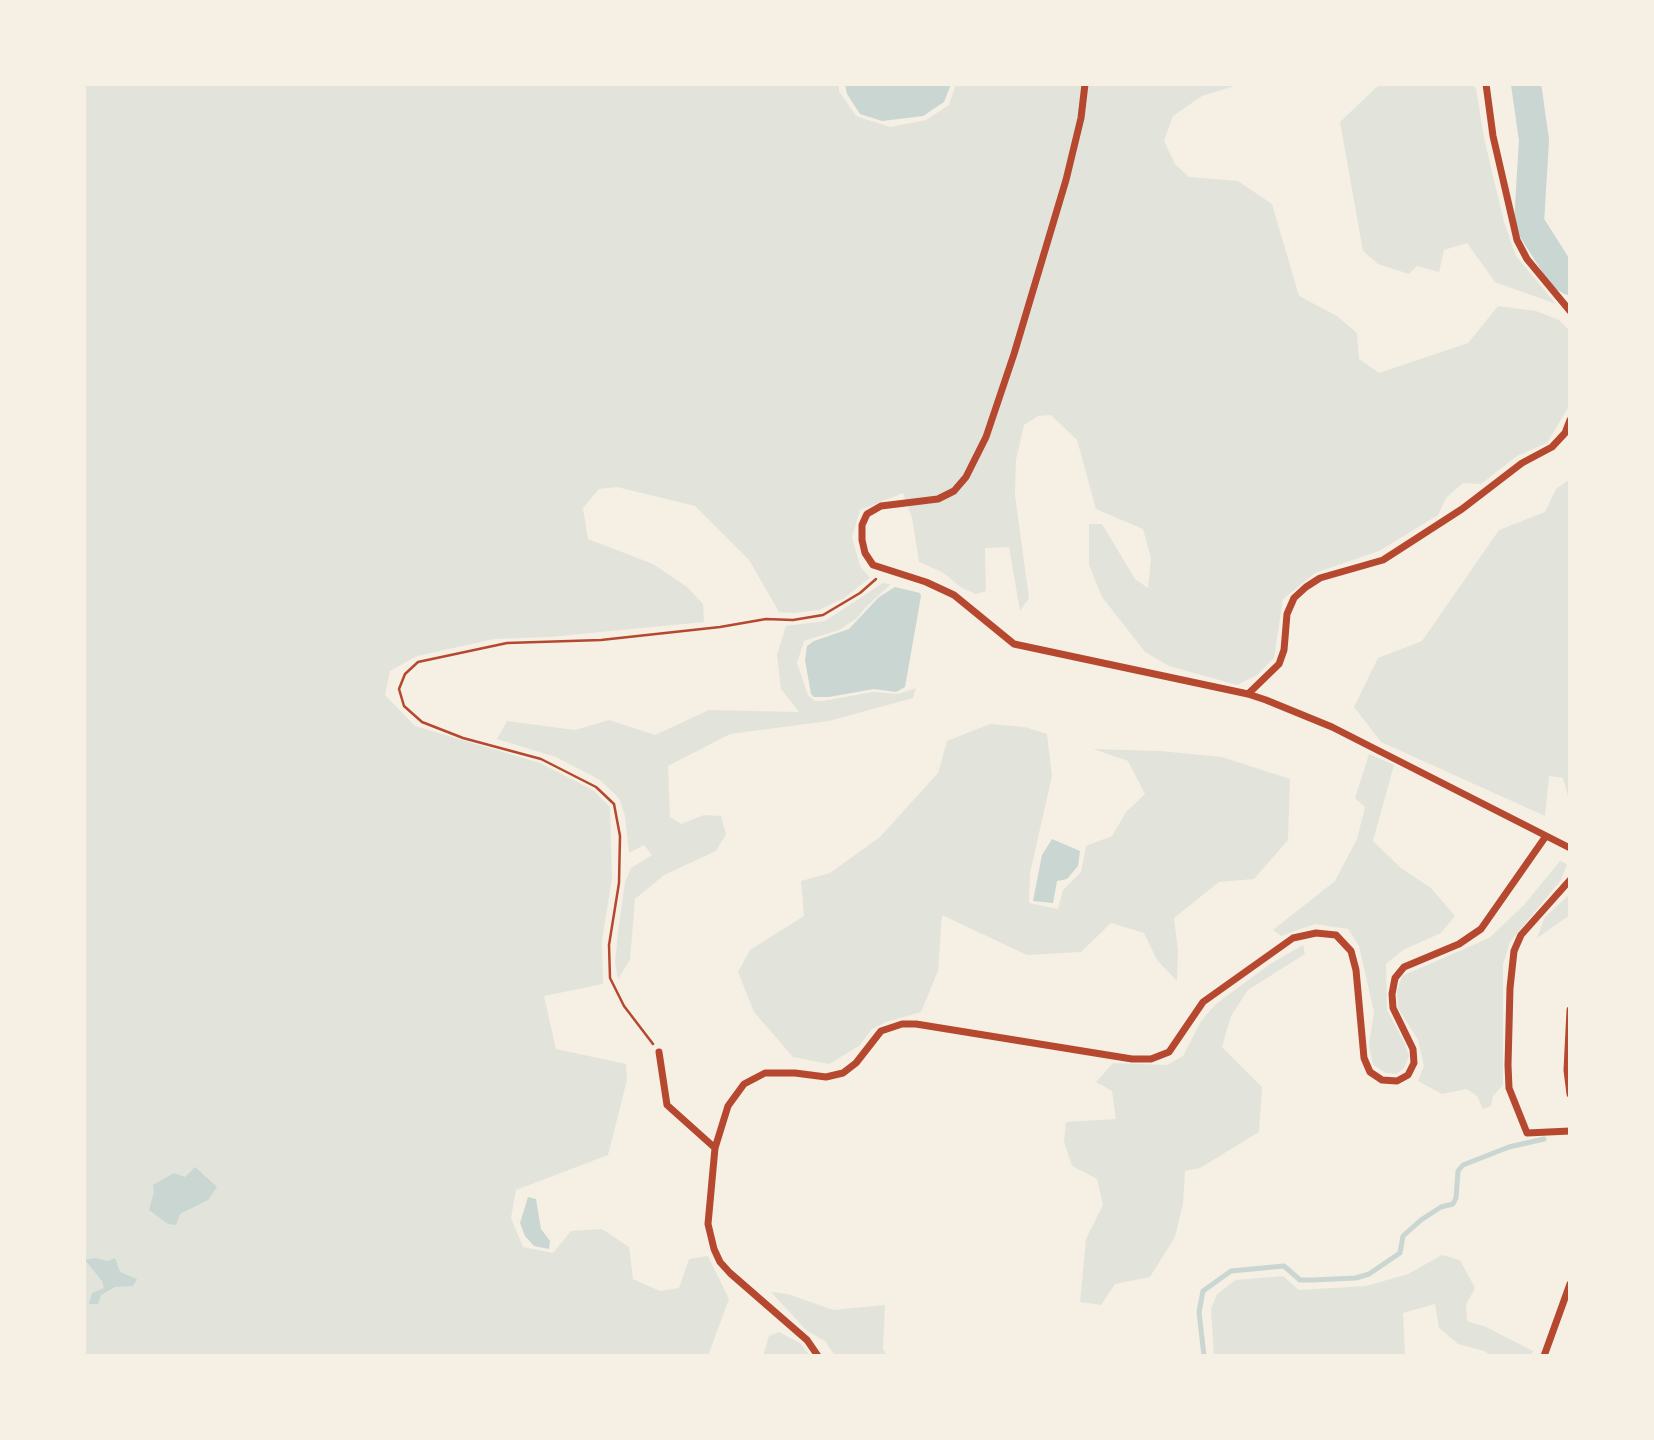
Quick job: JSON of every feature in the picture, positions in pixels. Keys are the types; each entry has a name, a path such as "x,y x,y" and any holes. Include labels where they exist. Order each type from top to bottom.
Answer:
{"street":[{"path":"1085,84 1081,118 1066,180 986,437 966,477 954,491 939,499 881,506 867,514 862,525 862,540 873,565 926,582 954,595 1014,644 1248,694 1332,727 1570,848"},
{"path":"1486,84 1493,136 1517,240 1528,259 1570,311"},
{"path":"1248,694 1279,664 1284,650 1287,614 1294,598 1306,587 1321,578 1383,560 1462,509 1522,463 1552,447 1565,433 1570,420"},
{"path":"818,1356 807,1340 730,1273 713,1250 708,1224 715,1148 728,1106 744,1084 765,1073 826,1077 843,1073 856,1063 881,1031 902,1024 916,1024 1132,1059 1151,1059 1169,1052 1203,1002 1293,938 1316,933 1336,935 1351,951 1356,970 1364,1058 1370,1072 1382,1080 1397,1081 1408,1075 1414,1063 1413,1049 1393,1009 1395,978 1404,967 1459,944 1481,929 1546,836"},
{"path":"1570,880 1521,935 1514,951 1508,1065 1509,1088 1527,1133 1570,1130"},
{"path":"1570,1010 1567,1070 1570,1094"},
{"path":"659,1052 667,1105 715,1148"},
{"path":"1544,1356 1570,1284"}],"path":[{"path":"659,1052 624,1006 610,978 609,945 619,883 620,836 614,804 596,787 541,759 463,738 422,722 404,706 399,689 405,674 418,662 507,643 601,640 823,615 860,593 887,570"}],"shaded area":[{"path":"84,84 839,84 839,91 856,116 890,127 926,120 949,105 956,84 1241,84 1202,96 1173,116 1164,141 1175,164 1189,177 1238,181 1272,204 1299,296 1337,316 1357,333 1359,359 1379,373 1468,343 1498,306 1536,311 1559,320 1570,331 1568,408 1547,443 1517,456 1481,484 1463,483 1446,498 1438,515 1379,551 1315,573 1283,599 1274,658 1257,675 1237,685 1169,666 1145,652 1102,597 1089,565 1089,524 1102,524 1135,579 1148,588 1151,558 1143,529 1096,509 1077,440 1051,415 1038,416 1024,425 1016,460 1015,495 1029,598 1020,611 1009,547 985,548 986,591 976,594 962,588 942,572 919,562 912,518 903,493 860,510 852,537 860,566 870,578 844,598 819,610 794,613 779,612 749,560 695,506 617,487 599,489 583,508 588,539 653,564 687,587 703,604 704,622 549,637 494,639 417,656 390,671 385,695 415,726 540,763 593,790 610,807 612,878 602,941 603,984 544,996 556,1049 626,1064 627,1080 608,1155 516,1190 511,1218 523,1247 553,1253 571,1231 602,1229 629,1247 633,1279 660,1291 679,1288 689,1259 708,1256 729,1299 708,1356 84,1356"},
{"path":"845,84 951,84 944,102 923,116 882,121 860,114 847,94"},
{"path":"1380,84 1472,84 1476,88 1484,138 1504,222 1516,256 1556,304 1495,282 1467,243 1444,250 1439,272 1417,266 1409,274 1378,264 1363,251 1340,122"},
{"path":"1570,479 1570,804 1563,778 1549,776 1545,816 1381,742 1354,707 1378,658 1422,641 1499,530 1545,512 1556,489"},
{"path":"883,583 891,584 857,618 839,630 804,641 797,663 808,695 815,701 873,692 898,694 916,688 913,698 829,721 730,734 668,766 670,817 681,824 704,815 721,816 726,834 716,851 664,875 635,899 630,960 618,979 615,963 625,882 631,868 652,855 644,845 629,853 625,816 619,798 600,780 556,757 497,739 507,721 575,730 609,720 655,735 709,710 799,712 781,689 777,655 786,626 825,621"},
{"path":"895,587 920,593 921,596 905,687 896,692 874,689 814,697 811,694 805,660 807,646 849,629 879,597"},
{"path":"990,724 1025,727 1047,734 1052,776 1030,873 1029,903 1058,909 1063,890 1081,872 1086,846 1112,836 1126,812 1145,794 1128,761 1093,749 1160,751 1222,757 1290,779 1288,840 1254,879 1219,882 1174,918 1178,950 1177,981 1157,960 1144,933 1111,923 1081,952 1027,955 942,915 938,971 921,1012 872,1029 859,1046 829,1064 793,1057 754,1012 738,972 750,950 804,916 801,881 830,873 880,837 938,773 947,741"},
{"path":"1369,754 1394,765 1373,841 1401,868 1431,888 1455,916 1441,933 1403,950 1386,964 1387,1010 1409,1056 1404,1068 1396,1074 1386,1073 1373,1065 1369,1045 1374,1012 1359,946 1348,929 1315,924 1281,936 1273,930 1335,881 1357,839 1365,807 1355,798"},
{"path":"1052,839 1080,851 1078,866 1067,879 1057,881 1053,903 1033,901 1042,855"},
{"path":"1560,861 1567,864 1561,880 1510,942 1503,964 1503,1085 1493,1096 1491,1106 1483,1109 1477,1096 1467,1089 1442,1094 1418,1081 1424,1066 1418,1040 1398,1008 1397,991 1402,976 1489,938 1524,905"},
{"path":"1570,894 1570,915 1537,938 1545,917"},
{"path":"1303,945 1305,954 1248,990 1231,1016 1222,1047 1262,1087 1259,1132 1200,1168 1185,1171 1183,1204 1175,1237 1150,1277 1115,1284 1101,1305 1080,1302 1086,1239 1103,1205 1097,1179 1072,1166 1064,1141 1066,1122 1116,1119 1112,1091 1096,1082 1113,1063 1167,1065 1183,1056 1201,1021 1216,1004 1270,964"},
{"path":"195,1167 217,1187 208,1200 180,1214 176,1225 168,1224 149,1210 153,1185 174,1173 185,1177"},
{"path":"528,1197 536,1199 541,1229 550,1241 549,1249 534,1246 525,1236 520,1223"},
{"path":"1442,1255 1460,1260 1475,1288 1466,1305 1467,1321 1486,1327 1533,1351 1531,1356 1492,1356 1458,1344 1439,1328 1435,1304 1403,1313 1405,1356 1214,1356 1211,1309 1217,1294 1236,1280 1283,1276 1299,1290 1366,1286 1408,1274"},
{"path":"95,1258 108,1261 115,1258 120,1272 137,1279 133,1286 115,1287 101,1295 98,1304 89,1304 92,1293 104,1288 102,1281 85,1260"},
{"path":"771,1292 788,1294 833,1310 885,1305 883,1349 887,1356 835,1356 825,1341 807,1331"},
{"path":"779,1332 800,1343 810,1356 763,1356 769,1336"}],"waterway":[{"path":"1526,84 1534,140 1529,223 1562,275 1570,280"},
{"path":"1204,1356 1199,1312 1203,1291 1231,1271 1284,1266 1300,1280 1356,1278 1369,1274 1400,1253 1403,1236 1421,1220 1441,1207 1453,1204 1458,1171 1463,1165 1509,1147 1544,1139"}]}
